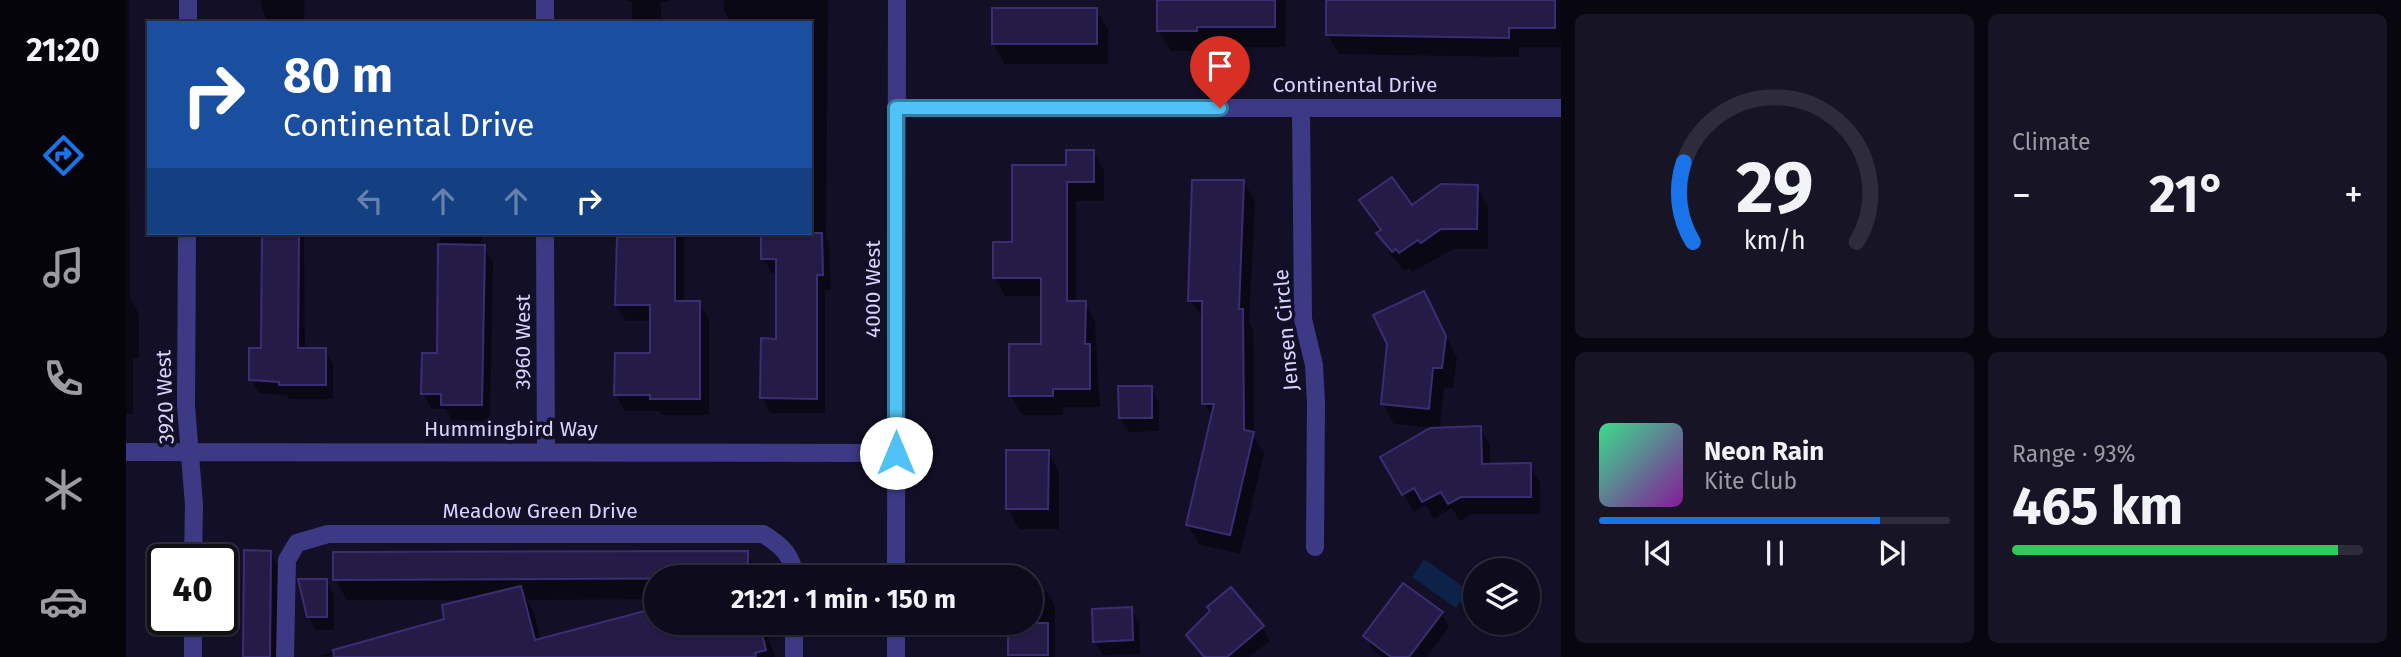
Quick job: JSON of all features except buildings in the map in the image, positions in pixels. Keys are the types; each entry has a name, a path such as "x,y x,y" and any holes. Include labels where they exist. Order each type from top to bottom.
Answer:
{"street":[{"path":"188,0 188,21"},
{"path":"545,0 545,21"},
{"name":"4000 West","path":"896,565 897,0"},
{"name":"Continental Drive","path":"896,108 1561,108"},
{"name":"Jensen Circle","path":"1301,108 1303,319 1314,365 1315,390 1315,547"},
{"name":"3920 West","path":"187,235 186,406 193,544"},
{"name":"3960 West","path":"545,235 545,452"},
{"name":"Hummingbird Way","path":"126,452 896,453"},
{"name":"Meadow Green Drive","path":"285,657 287,560 297,543 328,534 763,534 781,546 794,565"},
{"path":"193,635 193,657"},
{"path":"794,635 794,657"},
{"path":"896,635 897,657"}],"water":[{"path":"1424,559 1463,586 1463,598 1456,608 1412,577"}],"route":[{"path":"896,453 896,108 1220,108"}]}
